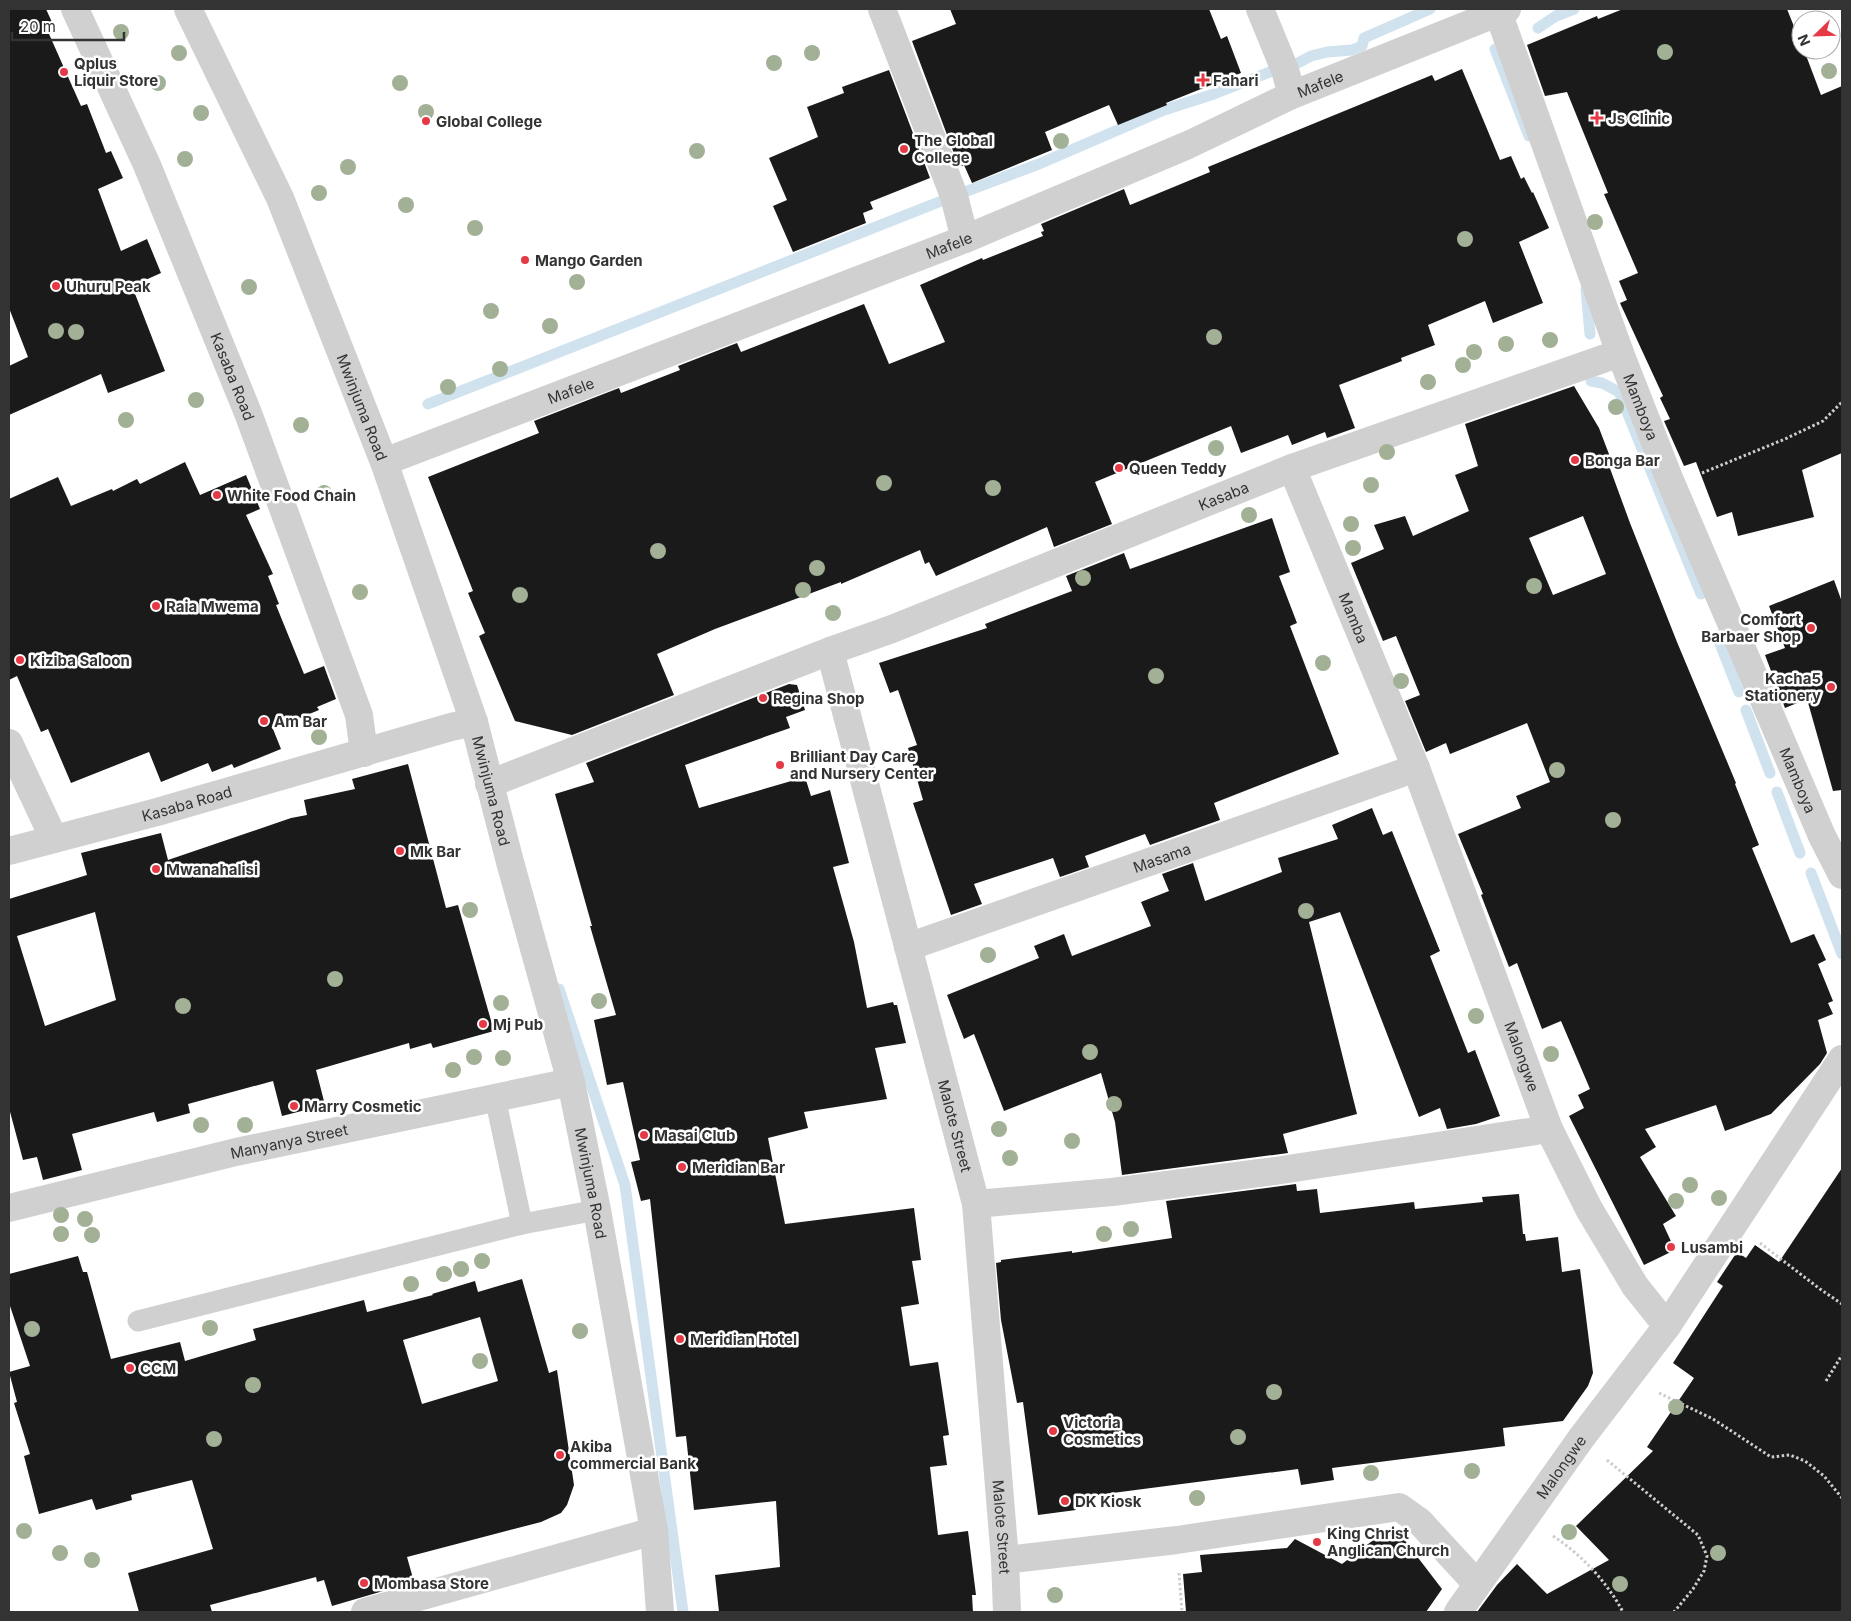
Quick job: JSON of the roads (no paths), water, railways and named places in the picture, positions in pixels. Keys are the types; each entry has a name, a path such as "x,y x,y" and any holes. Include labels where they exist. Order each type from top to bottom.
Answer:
{"street":[{"name":"Kasaba Road","path":"75,9 147,165 248,413 359,715 364,753"},
{"name":"Mwinjuma Road","path":"188,9 280,198 384,462 474,722 489,784 571,1082 597,1210 654,1531 660,1612"},
{"path":"882,9 954,196 965,239"},
{"path":"1260,9 1285,70 1292,95"},
{"name":"Mafele","path":"384,462 965,239 1188,145 1292,95 1502,11"},
{"name":"Mamboya","path":"1502,11 1620,353 1669,478 1822,836 1842,875"},
{"name":"Kasaba","path":"489,784 830,651 892,629 1292,468 1620,353"},
{"name":"Mamba","path":"1292,468 1416,768"},
{"name":"Malote Street","path":"830,651 976,1204 1005,1560 1007,1612"},
{"name":"Kasaba Road","path":"9,851 474,722"},
{"path":"9,743 54,840"},
{"name":"Masama","path":"908,947 1416,768"},
{"name":"Malongwe","path":"1416,768 1549,1129 1589,1209 1636,1286 1667,1326"},
{"name":"Malongwe","path":"1458,1612 1582,1437 1667,1326 1735,1226 1842,1059"},
{"name":"Manyanya Street","path":"9,1208 236,1152 571,1082"},
{"path":"976,1204 1122,1191 1275,1171 1549,1129"},
{"path":"1005,1560 1176,1540 1399,1507 1420,1522 1477,1584"},
{"path":"365,1612 654,1531"}],"lane":[{"path":"496,1097 522,1224"},
{"path":"138,1321 522,1224 597,1210"}],"waterway":[{"path":"428,404 1039,164 1164,110 1214,94 1272,71 1285,70 1311,56 1327,52 1352,50 1362,46 1364,38 1430,9"},
{"path":"1538,28 1556,16 1574,9"},
{"path":"1495,49 1529,136"},
{"path":"1586,289 1590,334"},
{"path":"1591,381 1602,383 1619,392 1701,594"},
{"path":"1717,636 1739,692"},
{"path":"1746,710 1770,773"},
{"path":"1777,792 1800,853"},
{"path":"1811,873 1842,954"},
{"path":"559,989 625,1185 683,1612"}],"place":[{"name":"Qplus Liquir Store","path":"64,72"},
{"name":"Fahari","path":"1203,80"},
{"name":"Js Clinic","path":"1597,118"},
{"name":"Global College","path":"426,121"},
{"name":"The Global College","path":"904,149"},
{"name":"Mango Garden","path":"525,260"},
{"name":"Uhuru Peak","path":"56,286"},
{"name":"Bonga Bar","path":"1575,460"},
{"name":"Queen Teddy","path":"1119,468"},
{"name":"White Food Chain","path":"217,495"},
{"name":"Raia Mwema","path":"156,606"},
{"name":"Comfort Barbaer Shop","path":"1811,628"},
{"name":"Kiziba Saloon","path":"20,660"},
{"name":"Kacha5 Stationery","path":"1831,687"},
{"name":"Regina Shop","path":"763,698"},
{"name":"Am Bar","path":"264,721"},
{"name":"Brilliant Day Care and Nursery Center","path":"780,765"},
{"name":"Mk Bar","path":"400,851"},
{"name":"Mwanahalisi","path":"156,869"},
{"name":"Mj Pub","path":"483,1024"},
{"name":"Marry Cosmetic","path":"294,1106"},
{"name":"Masai Club","path":"644,1135"},
{"name":"Meridian Bar","path":"682,1167"},
{"name":"Lusambi","path":"1671,1247"},
{"name":"Meridian Hotel","path":"680,1339"},
{"name":"CCM","path":"130,1368"},
{"name":"Victoria Cosmetics","path":"1053,1431"},
{"name":"Akiba commercial Bank","path":"560,1455"},
{"name":"DK Kiosk","path":"1065,1501"},
{"name":"King Christ Anglican Church","path":"1317,1542"},
{"name":"Mombasa Store","path":"364,1583"}]}
